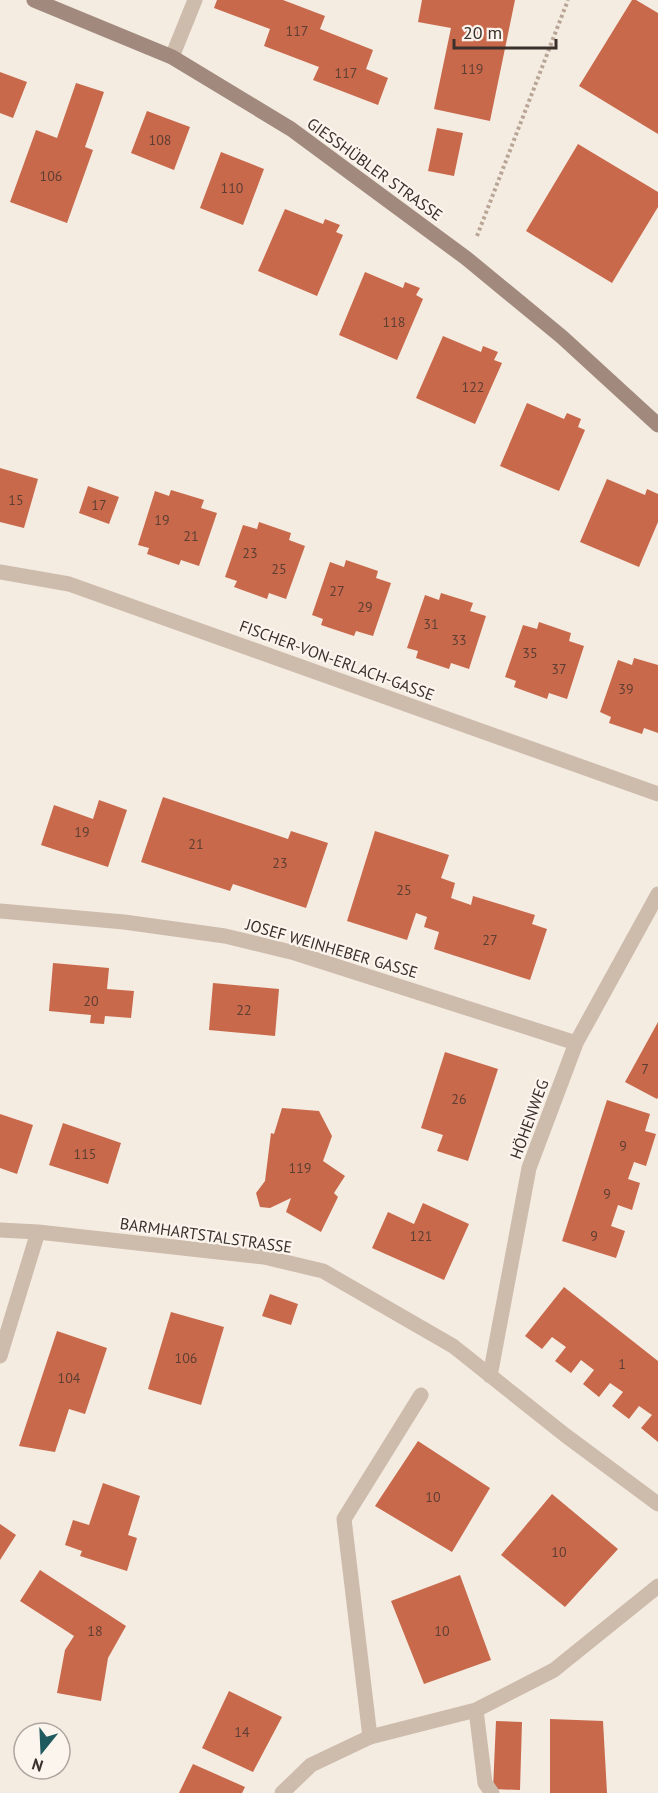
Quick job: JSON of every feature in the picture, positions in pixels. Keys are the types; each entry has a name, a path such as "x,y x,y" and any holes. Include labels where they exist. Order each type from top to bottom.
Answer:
{"main road":[{"name":"GIESSHÜBLER STRASSE","path":"34,0 172,57 291,129 466,258 562,337 658,425"}],"street":[{"path":"172,57 195,0"},
{"name":"FISCHER-VON-ERLACH-GASSE","path":"0,572 69,584 658,794"},
{"name":"HÖHENWEG","path":"490,1376 529,1168 576,1042 658,894"},
{"name":"JOSEF WEINHEBER GASSE","path":"0,911 124,922 225,936 295,953 576,1042"},
{"name":"BARMHARTSTALSTRASSE","path":"0,1230 38,1232 264,1257 323,1271 453,1347 564,1435 658,1504"},
{"path":"0,1356 38,1232"},
{"path":"370,1737 344,1519 421,1395"},
{"path":"282,1793 311,1765 370,1737 476,1710 554,1670 658,1586"},
{"path":"476,1710 485,1783 492,1793"}],"path":[{"path":"466,258 482,224 568,0"}],"building":[{"path":"217,0 283,0 325,16 320,29 373,50 366,69 388,78 378,105 313,80 319,67 264,46 270,29 214,8"},
{"path":"422,0 515,0 490,121 434,109 451,28 418,22"},
{"path":"632,0 658,13 658,134 579,86"},
{"path":"0,72 27,82 13,118 0,113"},
{"path":"76,83 104,92 85,147 93,150 67,223 10,202 36,130 57,138"},
{"path":"147,111 190,127 174,170 131,153"},
{"path":"437,128 463,133 454,176 428,171"},
{"path":"578,144 658,192 658,207 612,283 526,231"},
{"path":"221,152 264,169 243,225 200,208"},
{"path":"285,209 323,224 325,219 340,225 336,232 343,235 317,296 258,271"},
{"path":"365,272 403,288 405,282 420,288 416,295 423,299 397,360 339,335"},
{"path":"443,336 481,352 483,346 498,352 494,360 502,363 475,424 416,398"},
{"path":"527,403 564,419 567,413 581,419 578,427 585,430 559,491 500,466"},
{"path":"0,468 38,479 24,528 0,522"},
{"path":"607,479 645,495 647,489 658,494 658,522 639,567 580,542"},
{"path":"88,486 119,497 109,524 79,513"},
{"path":"171,490 204,500 201,508 217,513 199,566 181,560 179,565 147,554 149,548 138,545 155,491 169,496"},
{"path":"259,522 291,533 289,540 305,546 286,599 269,593 267,599 234,587 237,581 225,577 243,525 257,529"},
{"path":"346,560 378,571 376,578 391,583 373,636 356,631 354,636 321,625 323,619 312,615 330,562 344,567"},
{"path":"441,593 473,603 470,611 486,616 469,669 451,663 449,669 416,658 418,651 407,648 425,595 439,600"},
{"path":"539,622 571,633 569,641 584,646 567,699 549,693 547,699 514,687 516,681 505,677 523,625 537,629"},
{"path":"634,658 658,665 658,733 644,728 642,734 609,723 611,717 600,712 618,660 632,665"},
{"path":"163,797 288,839 291,831 328,843 306,908 233,884 230,891 141,862"},
{"path":"99,800 127,810 108,867 41,845 54,805 93,819"},
{"path":"375,831 449,855 441,878 455,883 451,898 471,905 473,896 535,915 532,924 547,929 530,980 434,949 439,932 424,927 427,917 416,913 407,940 347,921"},
{"path":"53,963 109,968 107,989 134,991 131,1018 105,1016 104,1024 90,1023 91,1015 49,1011"},
{"path":"213,983 279,989 275,1036 209,1030"},
{"path":"658,1022 658,1097 657,1099 625,1082"},
{"path":"445,1052 498,1069 468,1161 437,1151 443,1135 421,1128"},
{"path":"607,1100 650,1114 645,1131 656,1134 646,1166 634,1162 628,1179 640,1183 632,1210 618,1205 611,1226 625,1231 616,1258 562,1241"},
{"path":"282,1108 319,1111 332,1136 323,1161 345,1176 334,1193 338,1197 321,1232 286,1212 291,1198 270,1208 260,1207 256,1193 265,1181 271,1133 274,1134"},
{"path":"0,1114 33,1125 17,1174 0,1168"},
{"path":"63,1123 121,1143 108,1184 49,1165"},
{"path":"423,1203 469,1224 444,1280 372,1248 388,1212 414,1224"},
{"path":"564,1287 658,1361 658,1442 641,1428 652,1415 639,1406 629,1419 612,1406 623,1392 610,1383 599,1397 583,1384 594,1370 581,1360 571,1373 555,1361 566,1347 552,1337 542,1349 525,1336"},
{"path":"270,1294 298,1304 291,1325 262,1316"},
{"path":"171,1312 224,1327 201,1405 148,1389"},
{"path":"57,1331 107,1348 85,1414 69,1409 55,1452 19,1446"},
{"path":"418,1441 490,1488 452,1552 375,1506"},
{"path":"103,1483 140,1496 128,1535 137,1538 127,1571 80,1556 82,1551 65,1545 73,1520 89,1525"},
{"path":"552,1494 618,1549 565,1607 501,1555"},
{"path":"0,1524 16,1535 0,1560"},
{"path":"40,1570 126,1626 108,1658 101,1701 57,1693 65,1650 74,1636 20,1601"},
{"path":"460,1575 491,1660 424,1684 391,1601"},
{"path":"229,1691 282,1717 253,1772 202,1748"},
{"path":"550,1719 603,1721 607,1793 550,1793"},
{"path":"496,1721 522,1722 520,1790 493,1789"},
{"path":"193,1764 245,1787 242,1793 179,1793"}]}
